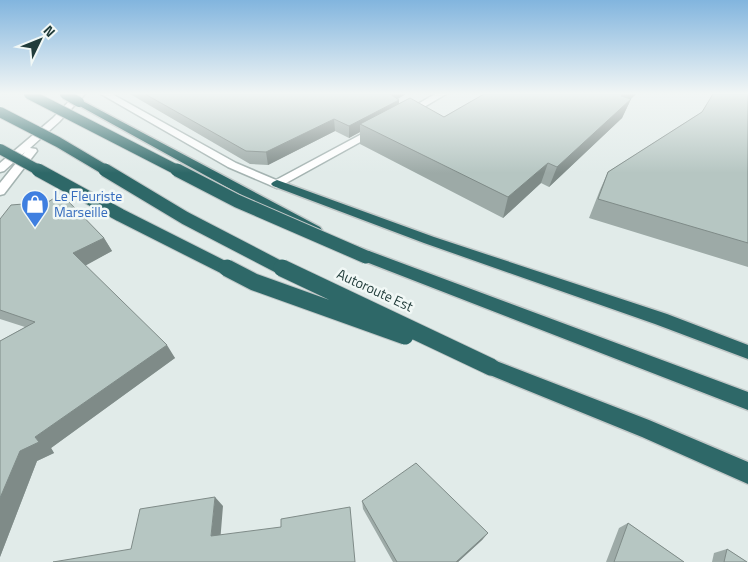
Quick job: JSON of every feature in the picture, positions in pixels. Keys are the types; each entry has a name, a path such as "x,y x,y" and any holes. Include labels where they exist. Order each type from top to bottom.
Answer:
{"highway":[{"name":"Autoroute Est","path":"16,120 58,142 185,218 281,268 492,367 649,430 748,473"},
{"name":"Autoroute Est","path":"80,120 237,201 366,257 748,401"},
{"path":"113,120 366,257"},
{"path":"0,149 120,215 254,282 492,367"},
{"path":"277,184 429,240 661,319 748,352"}],"street":[{"path":"0,169 56,120"},
{"path":"0,191 56,120"},
{"path":"151,120 232,166 277,184 394,120"},
{"path":"0,175 13,176"}],"building":[{"path":"191,120 331,120 266,152 246,151"},
{"path":"337,120 360,120 349,126"},
{"path":"367,120 608,120 557,167 548,163 508,197 360,124"},
{"path":"689,120 748,120 748,243 598,199 608,172"},
{"path":"56,197 66,199 104,238 73,253 167,345 35,437 39,442 20,451 0,498 0,341 35,322 0,310 0,219 11,205 48,202"},
{"path":"416,463 488,533 456,562 397,562 362,501"},
{"path":"215,497 211,536 281,527 281,519 350,507 355,562 53,562 131,549 140,509"},
{"path":"628,523 684,562 614,562"},
{"path":"727,549 747,562 724,562"}],"place":[{"name":"Le Fleuriste Marseille","path":"35,228"}]}
